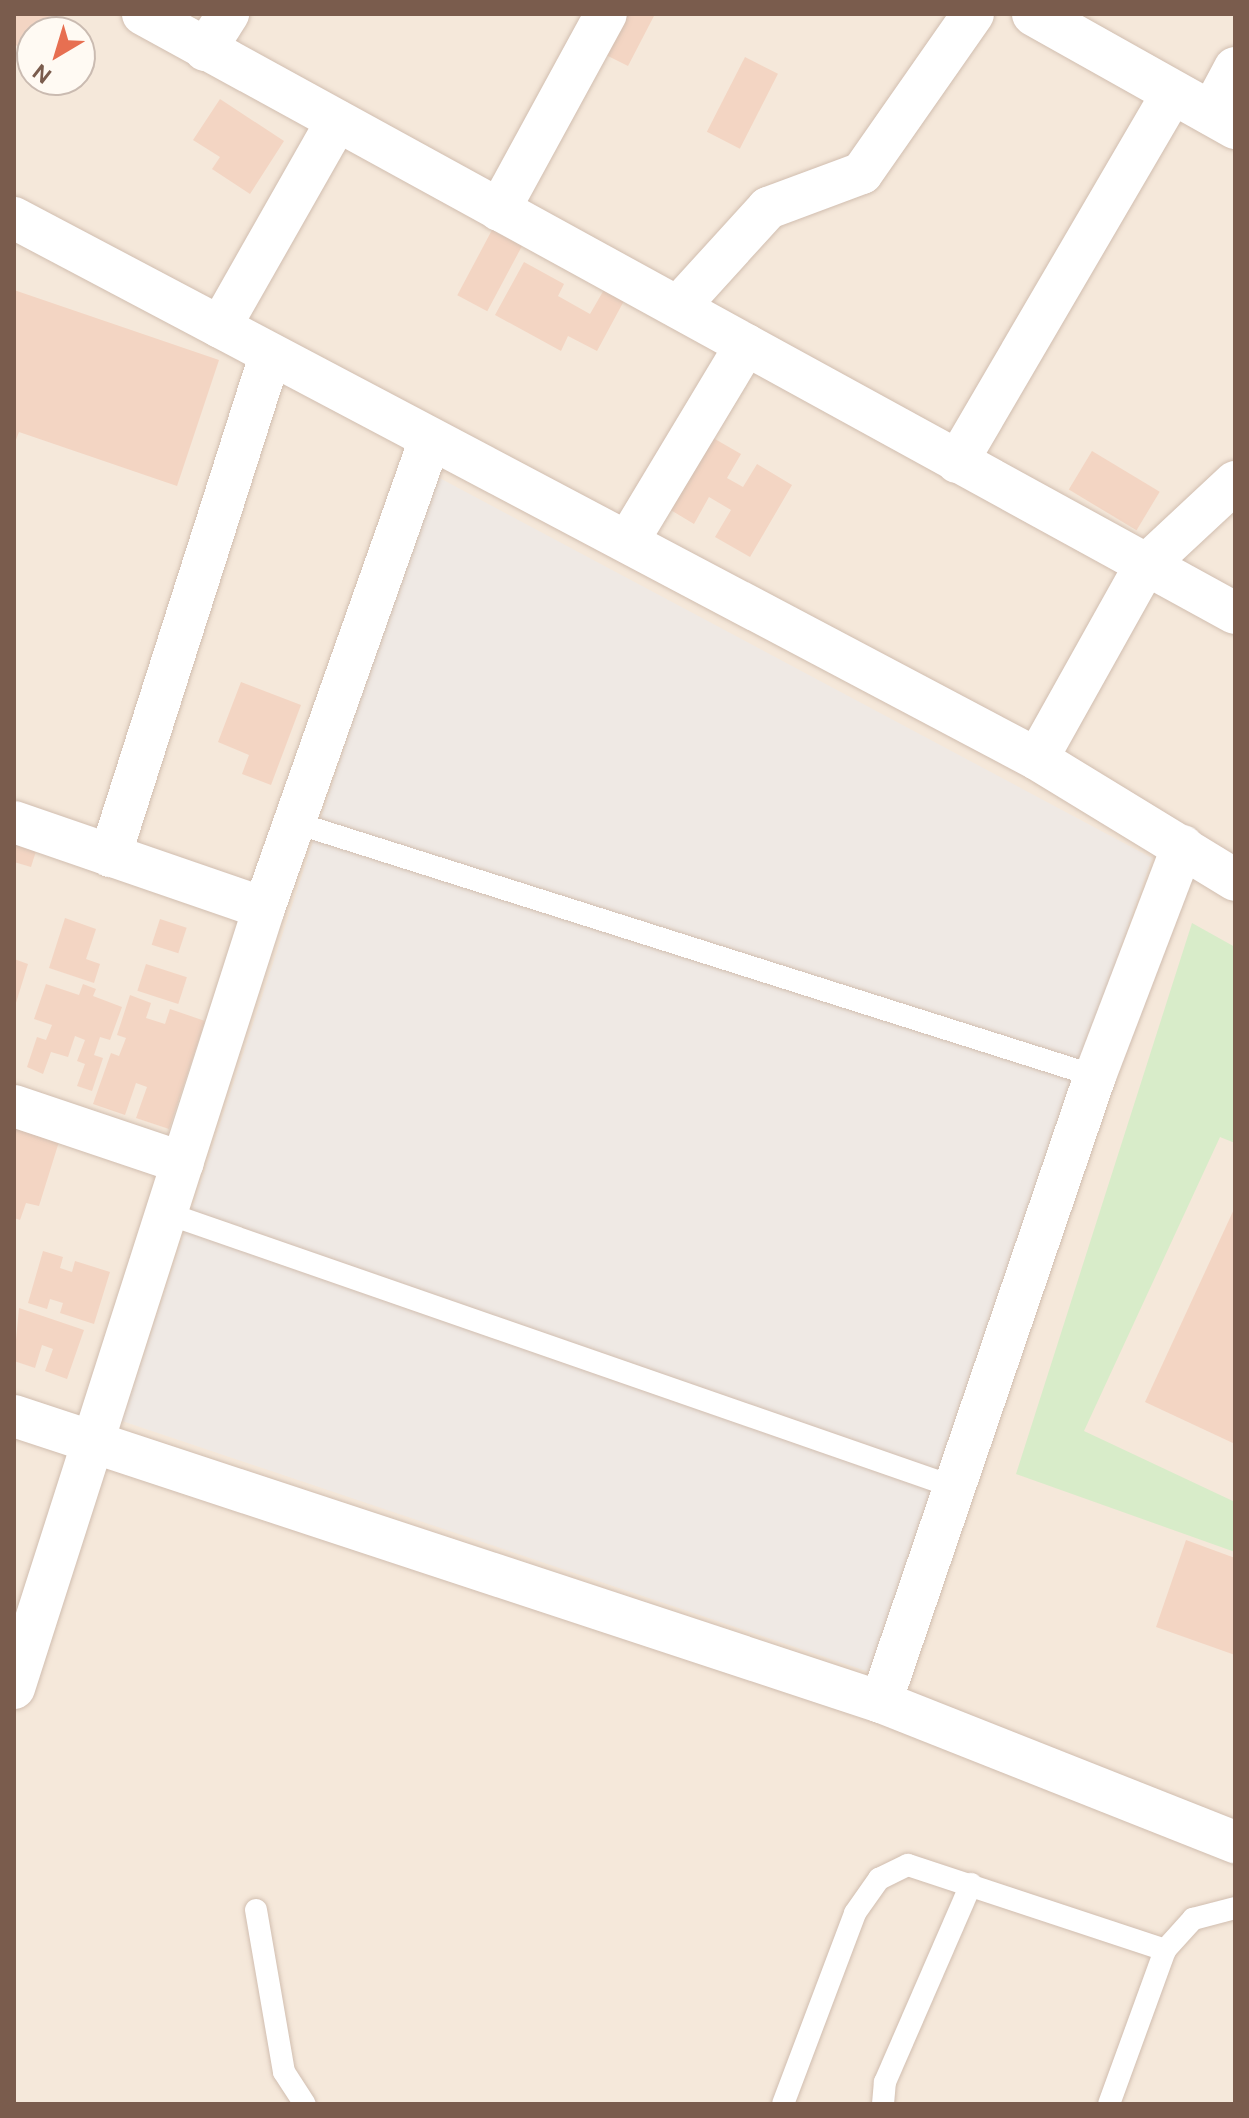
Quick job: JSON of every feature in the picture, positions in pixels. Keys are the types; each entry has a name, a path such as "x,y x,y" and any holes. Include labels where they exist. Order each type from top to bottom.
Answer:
{"main road":[{"path":"1034,14 1223,120"}],"street":[{"path":"143,14 1235,613"},
{"path":"205,50 228,14"},
{"path":"499,210 606,14"},
{"path":"678,307 768,208 862,173 973,14"},
{"path":"1223,120 1235,68"},
{"path":"957,462 1173,92"},
{"path":"220,327 337,121"},
{"path":"14,218 429,441 628,541 1037,759 1235,880"},
{"path":"628,541 746,345"},
{"path":"110,856 270,356"},
{"path":"14,1688 264,908 429,441"},
{"path":"1037,759 1145,566 1235,482"},
{"path":"14,822 264,908"},
{"path":"881,1702 1095,1076 1183,846"},
{"path":"14,1106 183,1163"},
{"path":"14,1416 881,1702 1235,1842"}],"lane":[{"path":"293,822 1095,1076"},
{"path":"166,1213 954,1487"},
{"path":"783,2104 855,1913 879,1879 908,1865 1165,1950"},
{"path":"883,2104 885,2082 971,1884"},
{"path":"1109,2104 1165,1950 1193,1919 1235,1908"},
{"path":"256,1910 284,2072 305,2104"}],"shaded area":[{"path":"14,14 1235,14 1235,2104 14,2104"},
{"path":"434,475 1152,858 869,1672 122,1421"}],"green space":[{"path":"1192,923 1235,947 1235,1143 1220,1137 1084,1431 1235,1502 1235,1552 1016,1474"}],"building":[{"path":"14,14 50,16 16,16 14,44"},
{"path":"622,14 655,14 628,66 602,53"},
{"path":"745,57 778,74 740,149 707,132"},
{"path":"220,99 284,141 250,194 212,169 220,157 193,140"},
{"path":"492,230 522,246 487,311 457,295"},
{"path":"524,262 564,284 558,296 590,314 605,288 625,299 597,351 568,336 561,351 495,315"},
{"path":"14,290 219,360 177,486 19,432 14,445"},
{"path":"701,431 741,454 727,478 743,487 757,464 792,485 750,557 715,537 731,510 709,497 694,524 659,503"},
{"path":"1092,451 1160,492 1137,530 1069,490"},
{"path":"241,682 301,705 271,785 242,774 249,755 218,742"},
{"path":"15,842 37,848 31,867 14,862"},
{"path":"65,918 96,929 86,959 100,964 94,983 49,968"},
{"path":"160,919 187,928 178,953 152,945"},
{"path":"14,959 28,964 15,1006 14,1006"},
{"path":"146,964 187,977 178,1004 137,991"},
{"path":"46,984 79,995 83,984 96,989 93,996 122,1007 110,1040 100,1037 94,1055 103,1058 92,1091 77,1086 85,1064 77,1061 85,1040 75,1036 68,1057 51,1052 43,1074 27,1067 37,1037 46,1040 52,1025 34,1019"},
{"path":"130,995 151,1003 146,1018 165,1024 170,1009 205,1021 169,1129 136,1118 147,1087 136,1083 125,1115 93,1104 111,1053 119,1056 126,1038 117,1035"},
{"path":"14,1116 62,1132 39,1206 26,1203 20,1220 14,1218"},
{"path":"1235,1207 1235,1444 1145,1402"},
{"path":"43,1251 63,1257 60,1268 72,1272 75,1261 110,1272 94,1324 60,1313 63,1303 50,1299 47,1309 28,1303"},
{"path":"19,1308 84,1330 67,1379 45,1371 53,1349 42,1345 35,1368 14,1361"},
{"path":"1186,1540 1235,1558 1235,1655 1156,1627"}]}
